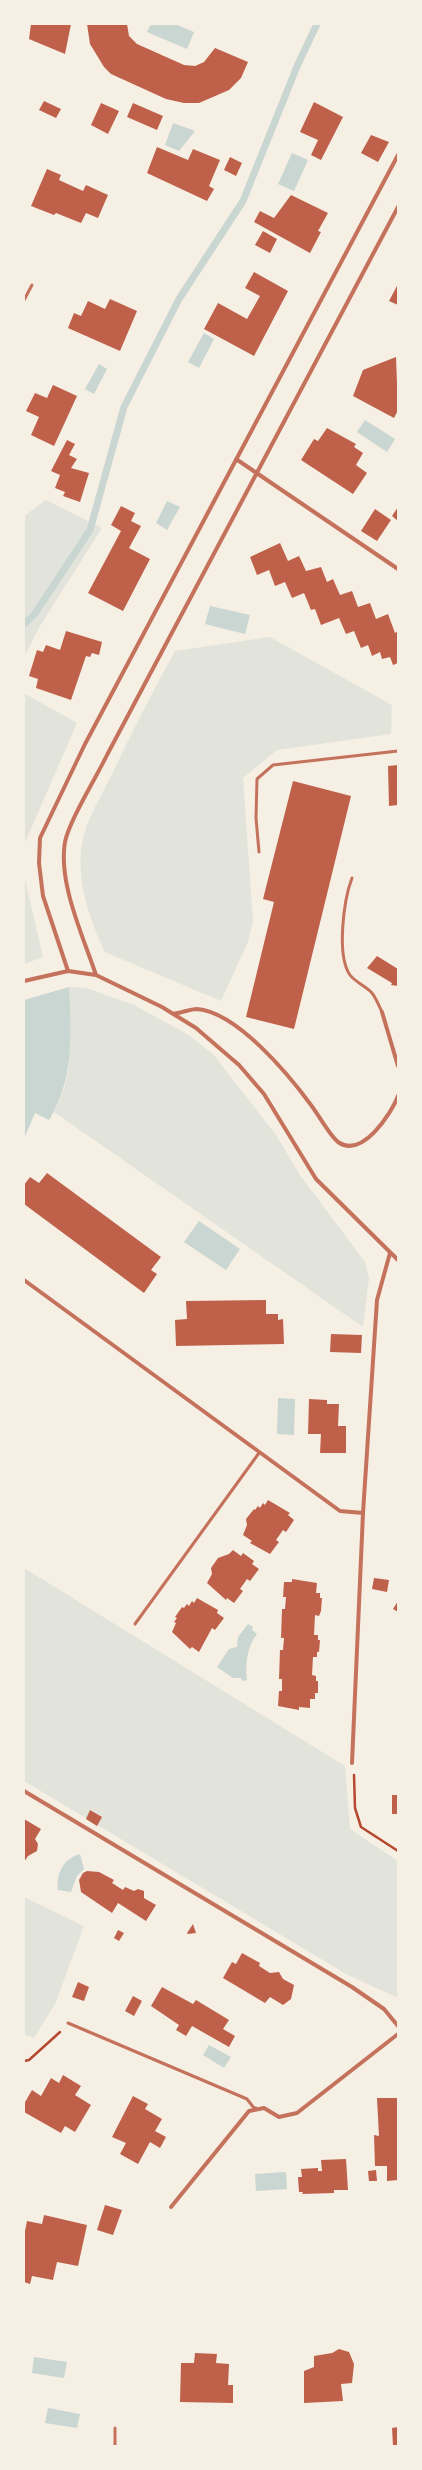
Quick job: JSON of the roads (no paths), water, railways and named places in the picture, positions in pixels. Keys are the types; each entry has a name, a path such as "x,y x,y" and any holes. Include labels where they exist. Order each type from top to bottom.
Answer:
{"street":[{"path":"68,971 43,896 39,863 40,838 85,744 398,156"},
{"path":"96,975 69,891 65,864 66,842 107,755 255,473 398,207"},
{"path":"236,459 398,569"},
{"path":"24,981 68,971 96,975 173,1014 215,1042 240,1065 264,1094 316,1179 398,1260"},
{"path":"173,1014 197,1009 231,1024 258,1043 293,1082 338,1142 349,1146 358,1145 368,1139 394,1105 398,1096"},
{"path":"382,1012 398,1066"},
{"path":"352,1763 363,1513 377,1300 390,1253"},
{"path":"24,1280 340,1512 363,1513"},
{"path":"24,1791 352,1988 384,2009 398,2026"},
{"path":"171,2207 249,2111 258,2108 269,2110 279,2116 297,2113 398,2034"}],"lane":[{"path":"24,300 32,285"},
{"path":"259,852 256,818 257,779 273,765 398,751"},
{"path":"352,878 344,909 342,930 345,962 350,975 372,993 382,1012"},
{"path":"136,1624 259,1453"},
{"path":"68,2023 247,2099 254,2108 258,2108"},
{"path":"115,2428 115,2446"}],"waterway":[{"path":"24,624 34,615 90,530 124,407 179,299 243,201 298,64 317,24"}]}
